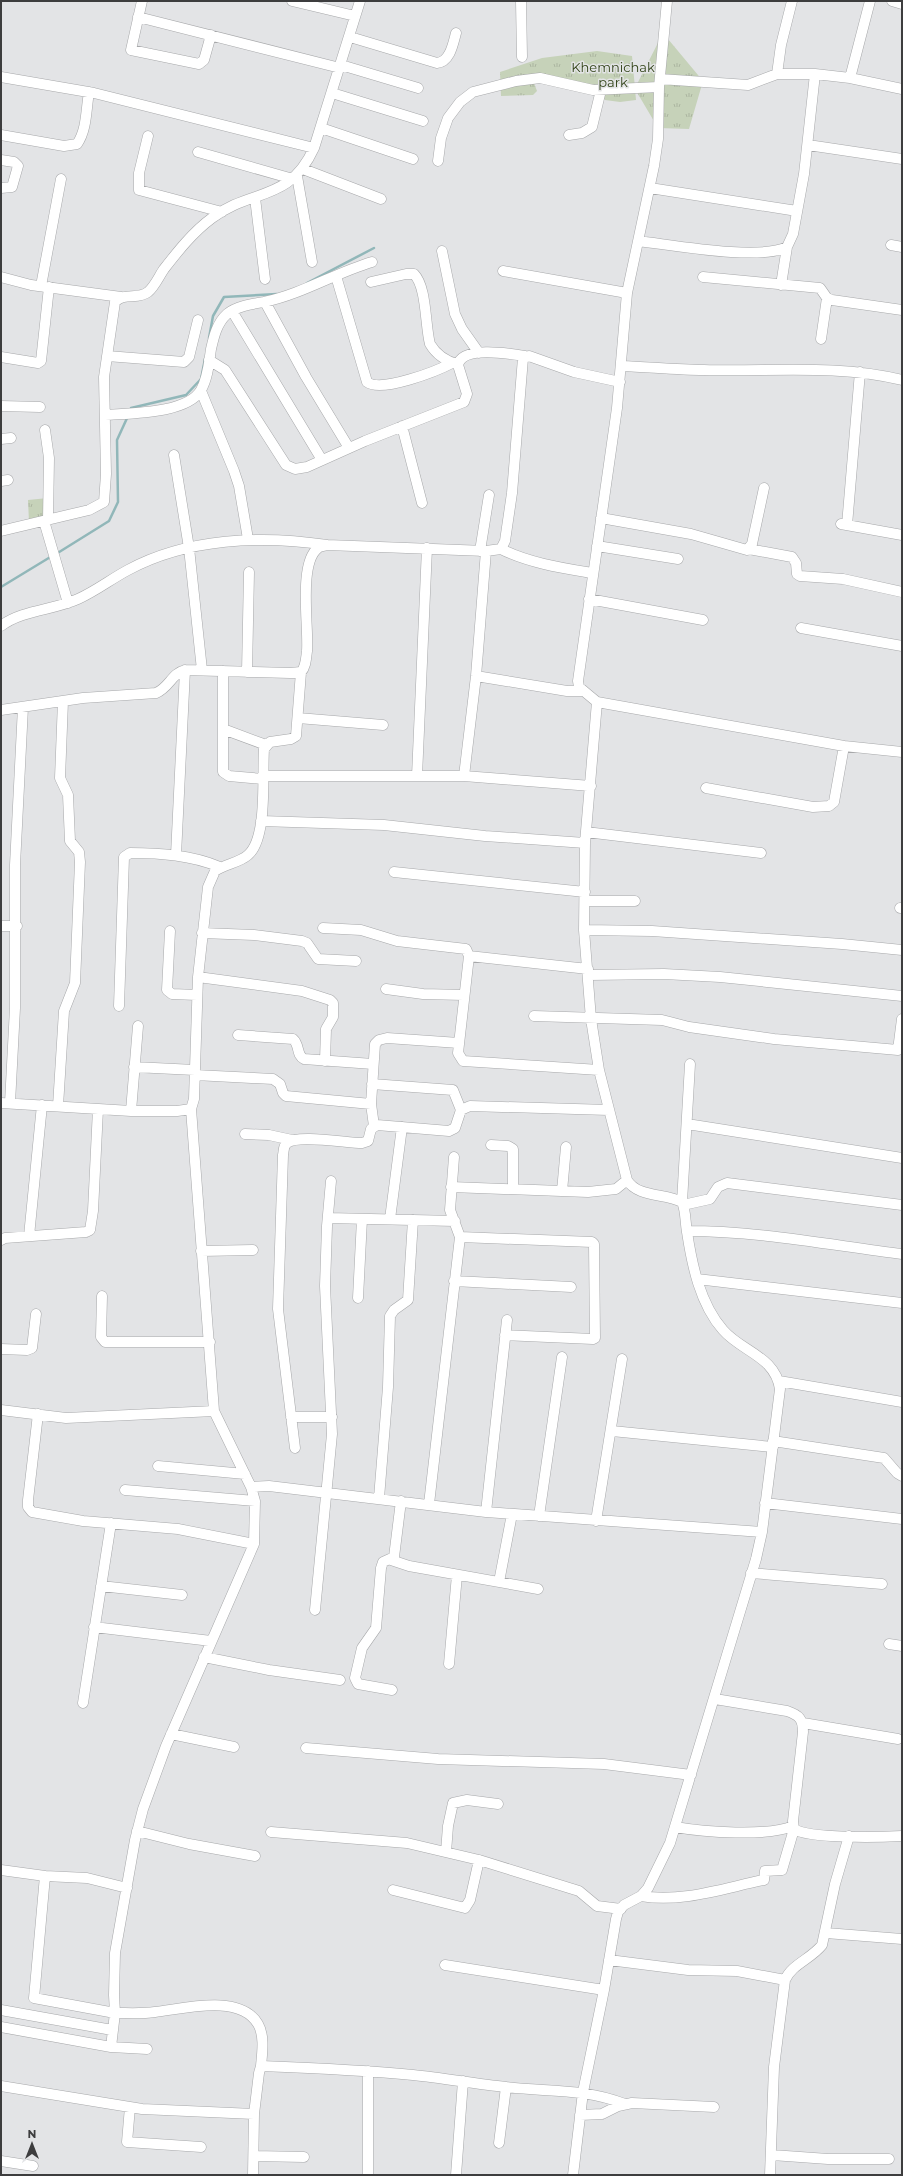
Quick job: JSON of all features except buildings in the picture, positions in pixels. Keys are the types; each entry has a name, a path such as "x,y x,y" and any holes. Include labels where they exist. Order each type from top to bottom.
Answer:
{"street":[{"path":"142,1 131,50 199,64 204,60 211,35"},
{"path":"292,1 355,16"},
{"path":"1,277 45,287 121,297 137,296 148,292 187,241 207,222 222,212 276,190 297,175 314,148 350,37 360,1"},
{"path":"521,1 522,57"},
{"path":"667,1 663,29 658,139 650,188 627,293 622,366 592,573 578,681 579,687 597,702 844,746 902,752"},
{"path":"777,74 781,45 792,1"},
{"path":"850,78 870,1"},
{"path":"892,1 902,4"},
{"path":"138,17 340,66 418,88"},
{"path":"350,37 437,63 443,62 446,59 456,33"},
{"path":"438,162 441,138 448,118 460,102 473,92 524,79 540,78 583,89 601,90 660,83 748,85 777,74 815,74 850,78 902,89"},
{"path":"781,284 787,247 792,238 808,145 815,74"},
{"path":"1,77 89,92 220,123 314,148"},
{"path":"569,135 588,131 592,127 601,90"},
{"path":"1,134 64,146 77,144 82,133 89,92"},
{"path":"332,93 423,120"},
{"path":"321,128 413,159"},
{"path":"148,136 139,173 139,190 222,212"},
{"path":"808,145 902,159"},
{"path":"198,152 297,175 381,199"},
{"path":"1,160 14,162 18,166 12,187 1,188"},
{"path":"297,175 312,262"},
{"path":"1,357 38,363 41,361 45,287 62,179"},
{"path":"650,188 797,211"},
{"path":"255,198 265,279"},
{"path":"638,241 751,253 772,252 787,247"},
{"path":"892,245 902,247"},
{"path":"442,252 455,314 462,329 479,353"},
{"path":"105,415 171,408 191,400 201,391 217,327 222,318 232,311 301,291 372,262"},
{"path":"503,271 627,293"},
{"path":"209,360 225,370 286,465 290,468 301,469 402,426 464,402 467,394 455,364 439,355 430,344 420,282 414,274 406,274 371,282"},
{"path":"336,276 367,382 374,385 393,383 441,369 455,364 464,357 479,353 496,352 533,357 574,372 620,382"},
{"path":"703,277 820,288 827,298 821,339"},
{"path":"1,531 89,510 104,502 106,474 104,377 108,356 113,307 115,302 121,297"},
{"path":"827,298 902,310"},
{"path":"266,302 306,377 349,448"},
{"path":"232,311 322,460"},
{"path":"108,356 184,362 189,357 198,320"},
{"path":"501,549 505,541 512,493 521,361 525,356"},
{"path":"622,366 705,370 793,369 860,372 902,380"},
{"path":"860,372 844,524 902,535"},
{"path":"201,391 237,479 248,540"},
{"path":"1,406 40,407"},
{"path":"402,426 422,503"},
{"path":"45,430 49,458 46,520 48,536 68,603"},
{"path":"174,454 189,548 202,670"},
{"path":"749,549 752,544 764,488"},
{"path":"464,776 476,676 483,551 489,495"},
{"path":"601,518 692,534 734,548 749,549 792,557 796,563 797,574 800,576 843,579 902,592"},
{"path":"1,626 14,618 68,603 98,588 128,570 151,560 189,548 248,540 483,551 501,549 531,560 592,573"},
{"path":"111,2047 115,2013 115,1952 137,1831 143,1809 171,1734 186,1704 204,1657 254,1544 255,1501 251,1487 214,1411 210,1342 201,1251 191,1108 194,1099 198,976 208,887 214,871 220,867 248,856 257,840 261,821 264,749 266,745 274,740 294,738 297,731 301,672 305,666 308,641 307,572 311,558 317,548 327,544"},
{"path":"597,546 678,559"},
{"path":"418,776 427,548"},
{"path":"247,672 249,572"},
{"path":"589,599 703,620"},
{"path":"801,628 902,646"},
{"path":"1,710 105,696 156,692 167,687 178,673 186,670 301,672"},
{"path":"176,855 186,670"},
{"path":"223,671 223,772 230,776 464,776 591,786"},
{"path":"476,676 566,691 584,691"},
{"path":"58,1106 64,1011 75,983 80,862 79,852 70,841 68,795 60,778 63,701"},
{"path":"597,702 585,843 584,930 589,972 591,1019 599,1070 627,1180 630,1186 637,1190 682,1203 710,1199 718,1187 727,1183 902,1205"},
{"path":"23,707 15,865 15,1008 6,1103 131,1111 177,1111 191,1108"},
{"path":"298,718 383,725"},
{"path":"223,729 266,745"},
{"path":"706,788 813,807 829,806 834,802 844,746"},
{"path":"261,821 384,825 485,836 585,843"},
{"path":"586,832 761,853"},
{"path":"119,1006 124,857 130,853 176,855 204,861 220,867"},
{"path":"394,872 635,901"},
{"path":"1,926 16,926"},
{"path":"323,928 361,930 397,941 463,948 468,952 469,956 459,1043 460,1059 466,1062 599,1070"},
{"path":"584,930 652,931 842,944 902,950"},
{"path":"170,931 167,990 172,994 197,995"},
{"path":"202,933 254,935 302,941 308,943 318,959 356,961"},
{"path":"469,956 589,972 720,977 902,996"},
{"path":"198,976 302,991 330,1000 333,1003 335,1011 326,1029 325,1061"},
{"path":"386,989 423,994 464,995"},
{"path":"534,1016 591,1019 662,1020 690,1027 774,1039 900,1051 902,1019"},
{"path":"131,1111 138,1026"},
{"path":"238,1035 293,1039 297,1044 301,1058 373,1064"},
{"path":"244,1134 269,1135 292,1140 362,1143 368,1141 374,1126 371,1104 373,1048 379,1040 404,1039 459,1043"},
{"path":"572,2175 583,2092 604,1990 616,1919 621,1909 641,1896 657,1873 675,1827 715,1699 752,1573 762,1532 779,1400 779,1380 770,1365 723,1331 706,1303 697,1279 682,1203 690,1064"},
{"path":"134,1067 273,1080 280,1084 283,1093 286,1096 371,1104"},
{"path":"372,1084 453,1090 461,1110 455,1128 452,1130 374,1126"},
{"path":"29,1236 42,1105"},
{"path":"461,1110 470,1106 609,1110"},
{"path":"1,1240 5,1238 86,1232 90,1230 94,1211 98,1109"},
{"path":"687,1124 902,1158"},
{"path":"390,1219 402,1127"},
{"path":"292,1140 284,1147 283,1155 278,1290 280,1324 295,1448"},
{"path":"491,1145 508,1146 513,1149 513,1190"},
{"path":"562,1191 566,1147"},
{"path":"429,1504 460,1237 451,1214 451,1187 454,1157"},
{"path":"451,1187 513,1190 608,1191 616,1189 627,1180"},
{"path":"315,1610 332,1434 326,1286 328,1218 331,1181"},
{"path":"328,1218 455,1221"},
{"path":"358,1298 362,1219"},
{"path":"379,1498 388,1387 390,1316 394,1310 408,1300 410,1292 413,1220"},
{"path":"687,1231 754,1233 902,1254"},
{"path":"460,1237 592,1242 594,1244 595,1338 505,1335"},
{"path":"201,1251 253,1250"},
{"path":"697,1279 902,1303"},
{"path":"454,1281 571,1287"},
{"path":"102,1296 101,1337 105,1342 210,1342"},
{"path":"1,1349 27,1350 32,1348 36,1314"},
{"path":"486,1512 507,1320"},
{"path":"539,1516 562,1357"},
{"path":"596,1521 612,1431 622,1359"},
{"path":"779,1380 902,1402"},
{"path":"1,1410 66,1418 214,1411"},
{"path":"38,1414 28,1500 30,1510 37,1514 111,1524 178,1529 254,1544"},
{"path":"291,1417 332,1417"},
{"path":"612,1431 773,1444 884,1458 897,1473 902,1476"},
{"path":"158,1466 244,1474"},
{"path":"251,1487 269,1486 486,1512 762,1532"},
{"path":"125,1490 255,1501"},
{"path":"391,1560 394,1557 396,1549 400,1501"},
{"path":"766,1504 902,1519"},
{"path":"499,1582 512,1514"},
{"path":"83,1703 111,1524"},
{"path":"392,1690 358,1684 355,1678 362,1648 376,1628 380,1597 381,1568 383,1562 391,1560 409,1566 538,1590"},
{"path":"752,1573 882,1584"},
{"path":"449,1664 457,1575"},
{"path":"101,1586 182,1594"},
{"path":"94,1626 211,1641"},
{"path":"889,1644 902,1646"},
{"path":"204,1657 269,1670 340,1680"},
{"path":"641,1896 653,1898 679,1898 764,1880 764,1871 782,1870 794,1828 803,1723 797,1714 787,1711 715,1699"},
{"path":"803,1723 898,1739"},
{"path":"171,1734 234,1747"},
{"path":"306,1748 438,1759 604,1764 691,1775"},
{"path":"446,1852 448,1826 453,1803 467,1800 498,1804"},
{"path":"675,1827 700,1831 764,1832 781,1831 794,1828 804,1833 849,1836 902,1836"},
{"path":"137,1831 189,1844 255,1856"},
{"path":"271,1832 384,1840 446,1852 479,1860 579,1891 597,1906 621,1909"},
{"path":"770,2175 772,2155 774,2067 785,1980 792,1969 816,1953 822,1945 826,1933 835,1884 849,1836"},
{"path":"393,1890 465,1908 470,1900 479,1860"},
{"path":"1,1870 45,1876 87,1878 127,1888"},
{"path":"45,1876 34,1998 115,2013 154,2012 217,2005 236,2008 247,2014 258,2024 262,2035 262,2066 259,2073 254,2114 253,2175"},
{"path":"826,1933 902,1939"},
{"path":"609,1960 688,1970 737,1971 785,1980"},
{"path":"445,1965 604,1990"},
{"path":"1,2010 112,2030"},
{"path":"1,2027 111,2047 147,2049"},
{"path":"262,2066 368,2071 463,2081 506,2088 583,2092 604,2096 625,2104 714,2107"},
{"path":"368,2071 368,2175"},
{"path":"456,2175 463,2081"},
{"path":"1,2086 130,2108 254,2114"},
{"path":"499,2143 506,2088"},
{"path":"580,2115 602,2114 625,2104"},
{"path":"130,2108 128,2142 201,2147"},
{"path":"772,2155 889,2159"},
{"path":"254,2156 304,2158"},
{"path":"1,2161 34,2166"}],"green space":[{"name":"Khemnichak park","path":"663,33 703,81 689,129 658,128 635,89 636,100 620,102 605,100 600,91 547,82 534,83 537,91 533,95 501,96 500,72 542,58 597,51 632,56 635,88"},
{"path":"48,498 48,514 29,522 28,500"}],"waterway":[{"path":"307,283 374,248"},
{"path":"209,338 213,316 224,297 277,294"},
{"path":"130,410 131,408 186,395 201,379 205,359"},
{"path":"56,554 109,521 118,502 117,440 128,416"},
{"path":"1,587 52,556"}]}
